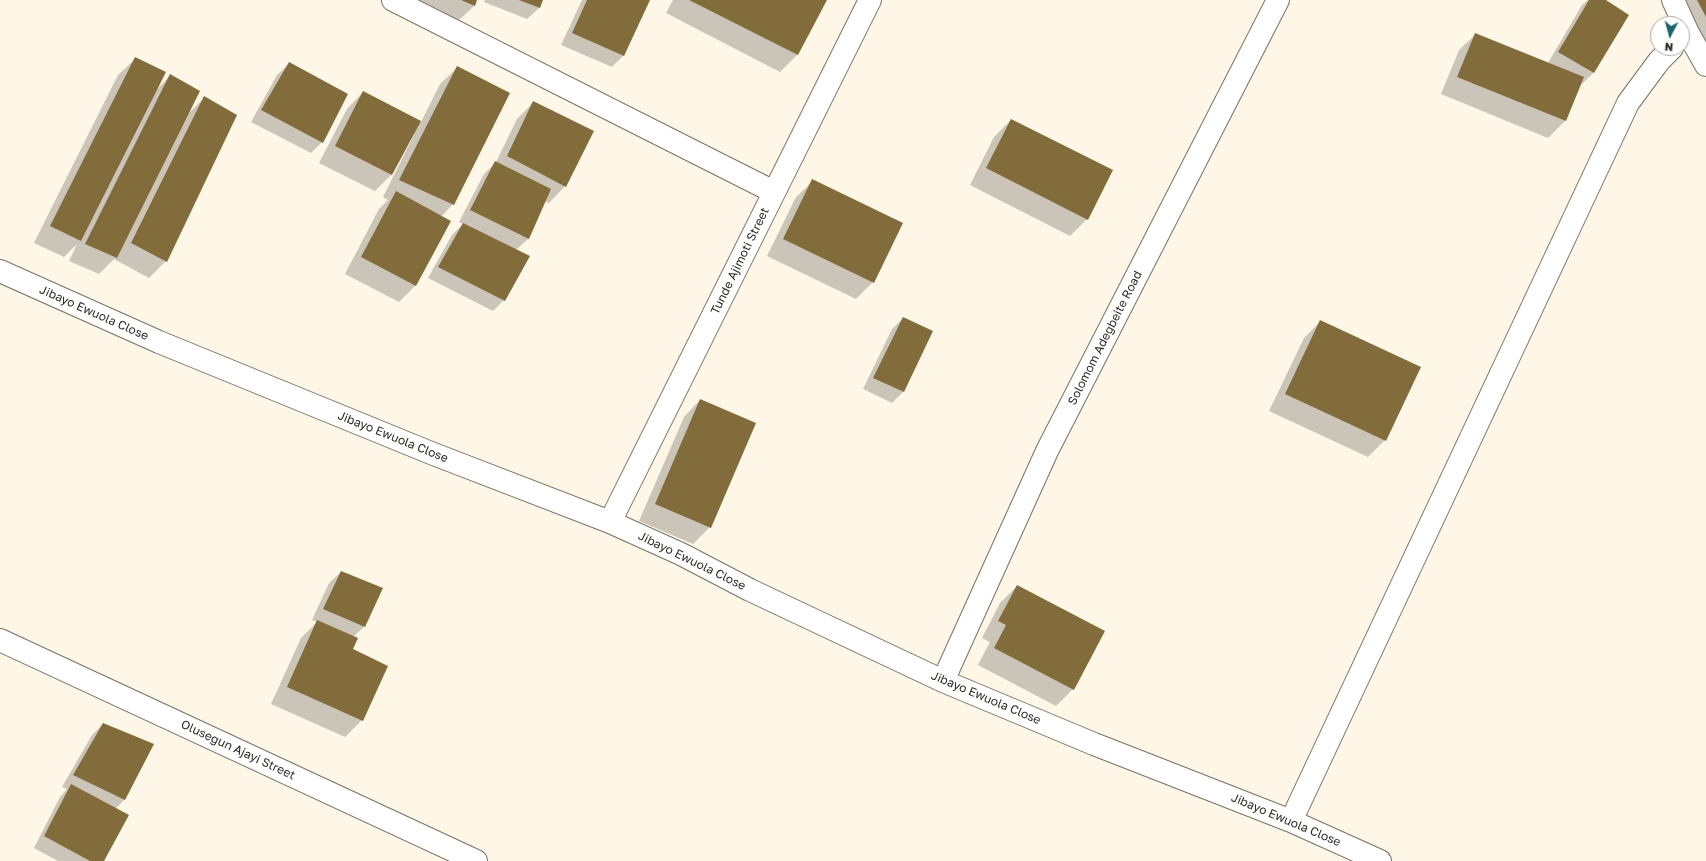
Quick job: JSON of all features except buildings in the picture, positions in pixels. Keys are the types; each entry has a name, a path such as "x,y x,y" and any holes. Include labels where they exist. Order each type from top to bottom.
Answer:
{"street":[{"path":"393,0 774,192"},
{"name":"Tunde Ajimoti Street","path":"610,522 870,0"},
{"name":"Solomom Adegbeite Road","path":"943,681 1047,451 1278,0"},
{"path":"1673,0 1678,16"},
{"path":"1690,43 1706,65"},
{"path":"1291,821 1628,103 1664,56"},
{"name":"Jibayo Ewuola Close","path":"0,271 159,342 431,453 610,522 681,554 750,590 943,681 1094,744 1291,821 1380,861"},
{"name":"Olusegun Ajayi Street","path":"0,640 476,861"}]}
